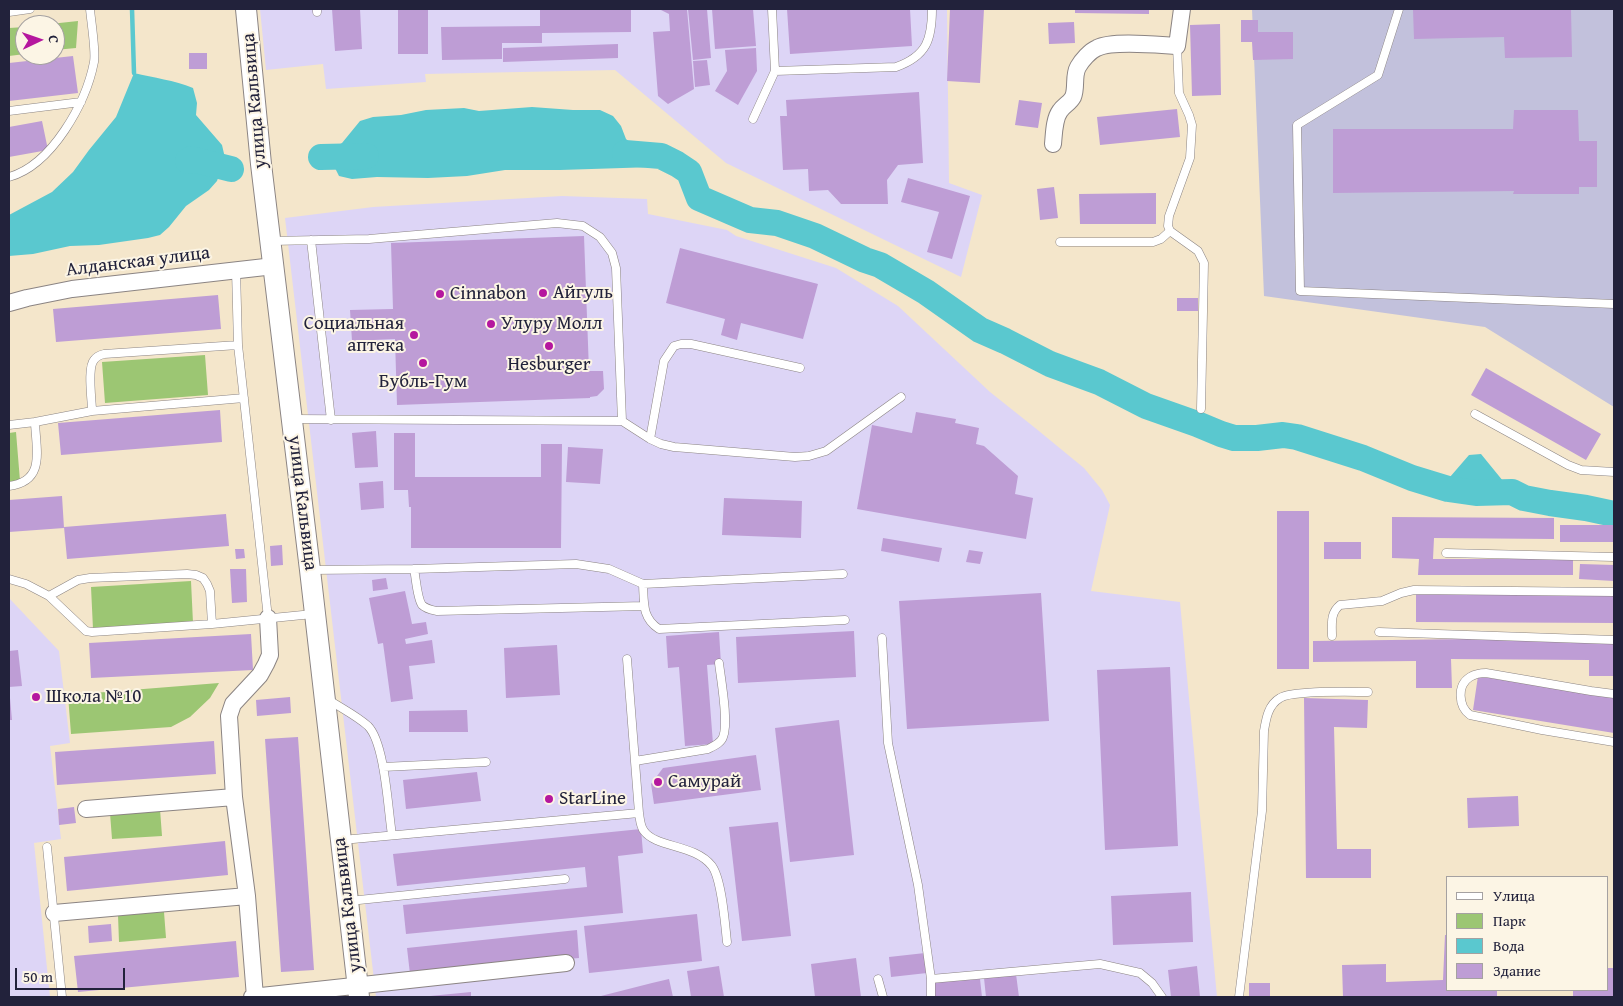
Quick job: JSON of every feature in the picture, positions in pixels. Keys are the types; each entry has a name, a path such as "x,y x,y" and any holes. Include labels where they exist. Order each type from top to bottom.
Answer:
{"street":[{"name":"улица Кальвица","path":"246,9 261,164 358,992"},
{"path":"1053,144 1057,117 1060,110 1074,96 1078,68 1091,52 1096,48 1117,44 1177,46 1182,9"},
{"name":"Алданская улица","path":"11,305 72,289 274,266"},
{"path":"268,618 270,655 260,675 233,704 229,716 234,797 247,896 253,997 358,992 566,963"},
{"path":"86,809 234,797"},
{"path":"54,913 247,896"}],"lane":[{"path":"9,12 30,9"},
{"path":"9,177 35,164 59,139 81,102 95,60 90,9"},
{"path":"753,119 775,72 772,9"},
{"path":"775,72 896,67 910,62 923,51 928,41 932,27 932,9"},
{"path":"1399,9 1378,75 1298,125 1300,291 1614,304"},
{"path":"1177,46 1179,93 1192,125 1190,158 1169,216 1168,226 1170,231 1198,252 1204,263 1201,409"},
{"path":"9,111 81,102"},
{"path":"271,241 369,239 557,224 583,226 600,237 612,253 616,268 622,421"},
{"path":"1060,242 1153,242 1161,239 1170,231"},
{"path":"311,240 331,420"},
{"path":"236,270 238,345 268,618"},
{"path":"650,439 664,361 674,346 691,344 800,368"},
{"path":"92,411 90,368 92,361 99,356 104,354 238,345"},
{"path":"291,419 622,421 650,439 674,447 795,457 809,456 826,451 901,397"},
{"path":"9,425 92,411 244,398"},
{"path":"1475,414 1568,465 1581,470 1614,472"},
{"path":"9,486 26,481 35,473 37,465 35,422"},
{"path":"1446,553 1614,557"},
{"path":"310,570 576,564 609,569 643,584 843,574"},
{"path":"414,569 422,605 437,611 644,606"},
{"path":"49,596 78,580 90,578 187,574 203,578 210,590 212,624"},
{"path":"9,579 26,584 49,596 86,631 92,632 212,624 315,614"},
{"path":"643,584 644,606 647,618 652,625 659,629 845,620"},
{"path":"1332,636 1333,614 1340,605 1382,601 1414,590 1614,592"},
{"path":"1379,632 1614,640"},
{"path":"882,638 888,743 918,885 931,980 931,997"},
{"path":"628,660 641,825 645,833 653,839 692,851 702,857 712,867 717,877 727,942"},
{"path":"635,761 708,749 723,738 725,725 719,663"},
{"path":"1614,694 1591,692 1486,673 1469,677 1464,682 1460,698 1461,705 1470,715 1614,742"},
{"path":"1239,997 1259,846 1264,731 1270,708 1280,698 1292,694 1368,692"},
{"path":"324,697 368,726 376,738 381,752 392,835"},
{"path":"383,767 486,762"},
{"path":"340,840 639,813"},
{"path":"47,847 62,997"},
{"path":"348,902 565,879"},
{"path":"931,980 1100,964 1140,973 1162,997"},
{"path":"878,979 883,997"}],"shaded area":[{"path":"260,9 947,9 949,183 982,195 961,277 726,163 615,70 425,74 426,82 326,89 323,64 266,70"},
{"path":"1252,9 1614,9 1614,407 1485,327 1264,296"},
{"path":"562,196 647,199 648,214 727,230 736,236 836,268 898,306 990,392 1084,468 1102,490 1110,505 1091,591 1180,602 1217,997 376,997 285,218 373,207"},
{"name":"Школа №10","path":"9,598 59,651 70,743 50,746 61,839 34,843 50,997 9,997"}],"green space":[{"path":"78,21 76,48 65,49 65,22"},
{"path":"9,28 15,28 15,55 9,56"},
{"path":"205,355 208,395 105,403 102,362"},
{"path":"16,432 20,481 9,482 9,433"},
{"path":"191,581 193,623 93,629 91,587"},
{"path":"219,683 210,698 190,717 171,727 71,734 68,695"},
{"path":"160,809 162,836 112,839 110,813"},
{"path":"164,912 166,938 119,942 118,915"}],"water":[{"path":"134,73 193,88 197,103 196,115 222,145 225,158 217,181 209,190 186,206 160,235 99,245 70,246 33,254 9,256 9,215 52,192 73,172 116,117"},
{"path":"532,107 600,110 613,116 621,126 626,139 636,148 661,156 654,167 505,170 467,176 352,179 339,176 327,152 342,143 360,121 373,117 401,115 426,110 464,108 479,111"},
{"path":"1481,454 1512,492 1475,503 1437,492 1469,455"}],"building":[{"path":"332,9 360,9 362,49 335,51"},
{"path":"398,9 428,9 428,54 398,54"},
{"path":"540,9 631,9 631,32 542,33 542,43 502,43 502,59 442,60 441,27 540,26"},
{"path":"659,9 687,9 694,89 668,104 658,96 653,32 670,31 669,14"},
{"path":"688,9 707,9 711,58 693,60"},
{"path":"712,9 753,9 756,46 715,49"},
{"path":"787,9 910,9 912,46 790,54"},
{"path":"950,9 984,9 980,83 947,81"},
{"path":"1075,9 1149,9 1149,14 1075,13"},
{"path":"1571,9 1572,57 1505,58 1504,37 1414,39 1413,10"},
{"path":"1241,20 1258,20 1258,32 1293,32 1293,59 1253,60 1252,42 1241,42"},
{"path":"1074,22 1075,43 1049,44 1048,23"},
{"path":"1220,24 1221,95 1192,96 1190,25"},
{"path":"618,44 618,58 503,62 503,48"},
{"path":"756,48 757,71 738,105 715,91 727,71 725,50"},
{"path":"189,53 207,53 207,69 189,69"},
{"path":"73,56 78,93 9,101 9,63 15,62 15,65 65,65 65,57"},
{"path":"707,60 710,85 695,87 693,61"},
{"path":"919,92 923,163 898,165 887,180 888,204 841,204 828,190 809,191 808,169 783,170 780,116 787,116 786,100"},
{"path":"1019,100 1042,103 1038,128 1015,125"},
{"path":"1177,109 1180,137 1100,145 1097,117"},
{"path":"1514,110 1578,110 1579,141 1597,141 1597,187 1579,187 1579,194 1513,194 1514,191 1333,193 1333,129 1513,129"},
{"path":"42,121 48,150 9,157 9,127"},
{"path":"908,178 970,196 952,259 927,252 939,212 901,202"},
{"path":"1054,187 1058,218 1040,220 1037,189"},
{"path":"1156,193 1156,224 1080,224 1079,194"},
{"name":"Улуру Молл","path":"584,236 589,371 603,371 604,389 597,396 590,398 397,405 395,339 352,341 350,310 393,309 391,243"},
{"path":"680,248 818,284 803,339 741,323 737,340 721,335 725,319 666,303"},
{"path":"218,295 221,329 56,342 53,309"},
{"path":"1177,298 1198,298 1198,311 1177,311"},
{"path":"1486,368 1601,434 1586,460 1471,395"},
{"path":"220,410 222,442 61,455 58,423"},
{"path":"916,412 956,419 955,423 979,428 976,444 984,446 1018,476 1015,494 1033,498 1026,539 857,509 872,425 912,433"},
{"path":"376,431 378,467 355,468 352,433"},
{"path":"394,433 415,433 415,477 541,477 541,444 562,444 561,548 411,548 411,507 409,507 408,490 394,490"},
{"path":"568,447 603,449 600,484 566,482"},
{"path":"383,481 384,508 361,510 359,483"},
{"path":"62,496 64,528 9,532 9,500"},
{"path":"724,498 802,501 801,538 722,535"},
{"path":"1277,511 1309,511 1309,669 1277,669"},
{"path":"226,514 229,546 67,559 64,527"},
{"path":"1392,517 1554,518 1554,539 1434,538 1433,559 1573,559 1573,575 1418,575 1419,559 1392,558"},
{"path":"1560,525 1614,525 1614,542 1560,542"},
{"path":"883,538 942,548 939,562 881,551"},
{"path":"1324,542 1361,542 1361,559 1324,559"},
{"path":"282,545 283,565 271,566 270,546"},
{"path":"235,549 244,549 245,558 236,559"},
{"path":"969,550 983,552 980,564 966,562"},
{"path":"1580,564 1614,565 1614,581 1579,579"},
{"path":"230,569 246,569 247,602 232,603"},
{"path":"386,578 388,589 373,591 372,580"},
{"path":"405,591 412,624 426,622 428,634 405,639 406,644 432,640 435,663 409,666 413,699 391,702 383,643 378,644 369,598"},
{"path":"1041,593 1049,721 907,729 899,601"},
{"path":"1416,593 1614,595 1614,623 1416,622"},
{"path":"854,631 856,677 738,683 736,637"},
{"path":"719,632 721,664 707,665 713,744 685,746 679,667 668,668 666,636"},
{"path":"251,634 253,670 91,678 89,643"},
{"path":"1468,639 1614,641 1614,676 1589,676 1589,660 1451,659 1452,688 1416,688 1416,661 1313,662 1313,641"},
{"path":"557,645 560,695 506,698 504,648"},
{"path":"18,650 22,686 9,687 9,651"},
{"path":"1170,667 1178,846 1105,850 1097,670"},
{"path":"1478,676 1614,698 1614,733 1473,710"},
{"path":"290,697 291,713 257,716 256,700"},
{"path":"10,698 12,720 9,720"},
{"path":"1304,698 1368,700 1367,728 1334,727 1337,849 1371,849 1371,878 1306,878"},
{"path":"467,710 468,732 409,732 409,711"},
{"path":"839,720 854,855 790,862 775,728"},
{"path":"298,737 314,970 281,972 265,739"},
{"path":"214,741 216,774 57,785 55,752"},
{"path":"756,755 761,790 654,804 651,784 663,768"},
{"path":"477,772 481,801 406,809 403,780"},
{"path":"1518,796 1519,826 1468,828 1467,798"},
{"path":"74,807 76,823 59,825 58,809"},
{"path":"778,822 791,936 742,941 729,827"},
{"path":"641,829 643,853 618,856 623,913 406,934 403,905 587,887 585,867 397,886 393,854"},
{"path":"225,841 228,875 67,891 64,857"},
{"path":"1191,892 1193,942 1113,945 1111,896"},
{"path":"697,914 702,961 589,973 584,926"},
{"path":"111,924 112,941 89,943 88,926"},
{"path":"577,930 579,958 410,974 407,948"},
{"path":"1446,935 1446,991 1497,991 1497,997 1343,997 1342,965 1386,964 1386,982 1443,980"},
{"path":"236,941 239,977 78,992 74,956"},
{"path":"925,953 927,973 891,977 889,957"},
{"path":"856,958 861,997 815,997 811,964"},
{"path":"719,966 724,997 691,997 687,971"},
{"path":"1197,966 1200,997 1171,997 1168,970"},
{"path":"1608,968 1614,968 1614,997 1573,997 1573,991 1608,991"},
{"path":"1016,974 1019,997 986,997 984,978"},
{"path":"669,979 673,997 597,997 652,983"},
{"path":"980,979 982,997 935,997 934,982"},
{"path":"1249,983 1270,983 1270,997 1249,997"},
{"path":"471,992 471,997 430,997 430,996"}],"waterway":[{"path":"132,9 134,73"},
{"path":"625,153 661,156 689,172 699,198 750,220 777,223 815,236 865,260 880,265 926,292 980,330 1050,364 1099,382 1146,406 1221,434 1234,438 1283,435 1297,437 1363,458 1412,478 1448,489 1476,493 1512,492 1524,498 1614,514"},
{"path":"321,157 366,156"},
{"path":"188,161 191,159 231,169"}],"place":[{"name":"Айгуль","path":"543,293"},
{"name":"Cinnabon","path":"440,294"},
{"name":"Улуру Молл","path":"491,324"},
{"name":"Социальная аптека","path":"414,335"},
{"name":"Hesburger","path":"549,346"},
{"name":"Бубль-Гум","path":"423,363"},
{"name":"Школа №10","path":"36,697"},
{"name":"Самурай","path":"658,782"},
{"name":"StarLine","path":"549,799"}]}
